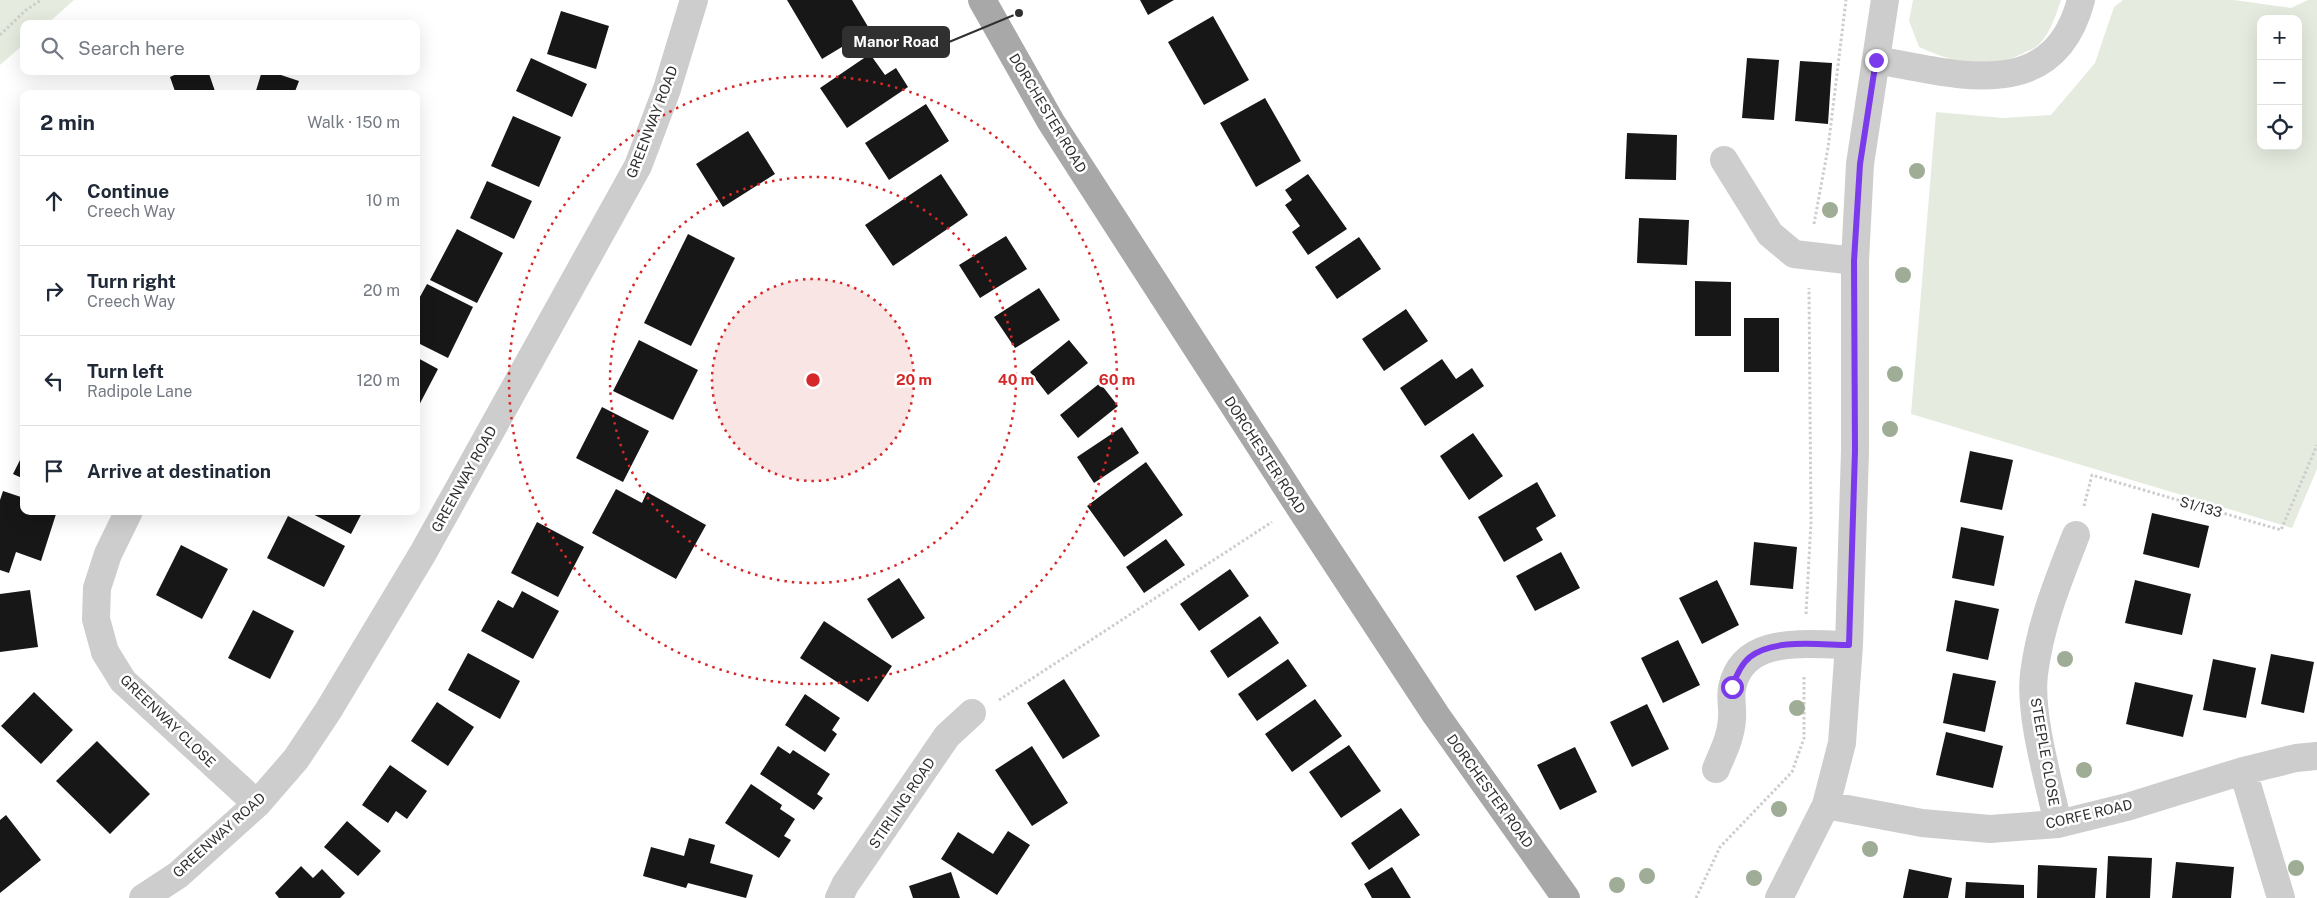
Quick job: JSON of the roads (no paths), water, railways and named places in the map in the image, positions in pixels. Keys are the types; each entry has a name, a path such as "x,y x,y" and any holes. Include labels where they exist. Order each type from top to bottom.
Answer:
{"main road":[{"name":"DORCHESTER ROAD","path":"982,0 1051,122 1302,511 1436,715 1566,898"}],"street":[{"name":"GREENWAY ROAD","path":"143,898 178,875 257,804 296,759 348,677 423,552 638,166 667,89 694,0"},
{"path":"1785,896 1826,805 1842,743 1849,645 1855,451 1854,261 1860,164 1884,0"},
{"path":"1876,60 1959,75 1998,75 2030,69 2052,54 2068,36 2081,0"},
{"path":"1724,160 1770,234 1794,254 1854,261"},
{"name":"GREENWAY CLOSE","path":"127,515 108,554 97,588 96,619 105,652 122,681 257,804"},
{"name":"STEEPLE CLOSE","path":"2058,824 2035,713 2034,675 2046,613 2076,535"},
{"path":"1716,769 1731,736 1731,697 1738,672 1749,657 1768,648 1804,644 1849,645"},
{"name":"STIRLING ROAD","path":"839,898 845,885 947,736 982,709"},
{"name":"CORFE ROAD","path":"1826,805 1922,823 1990,829 2058,824 2126,807 2243,771 2296,758 2317,756"},
{"path":"2243,771 2281,898"}],"place":[{"name":"Manor Road","path":"1019,13"}]}
